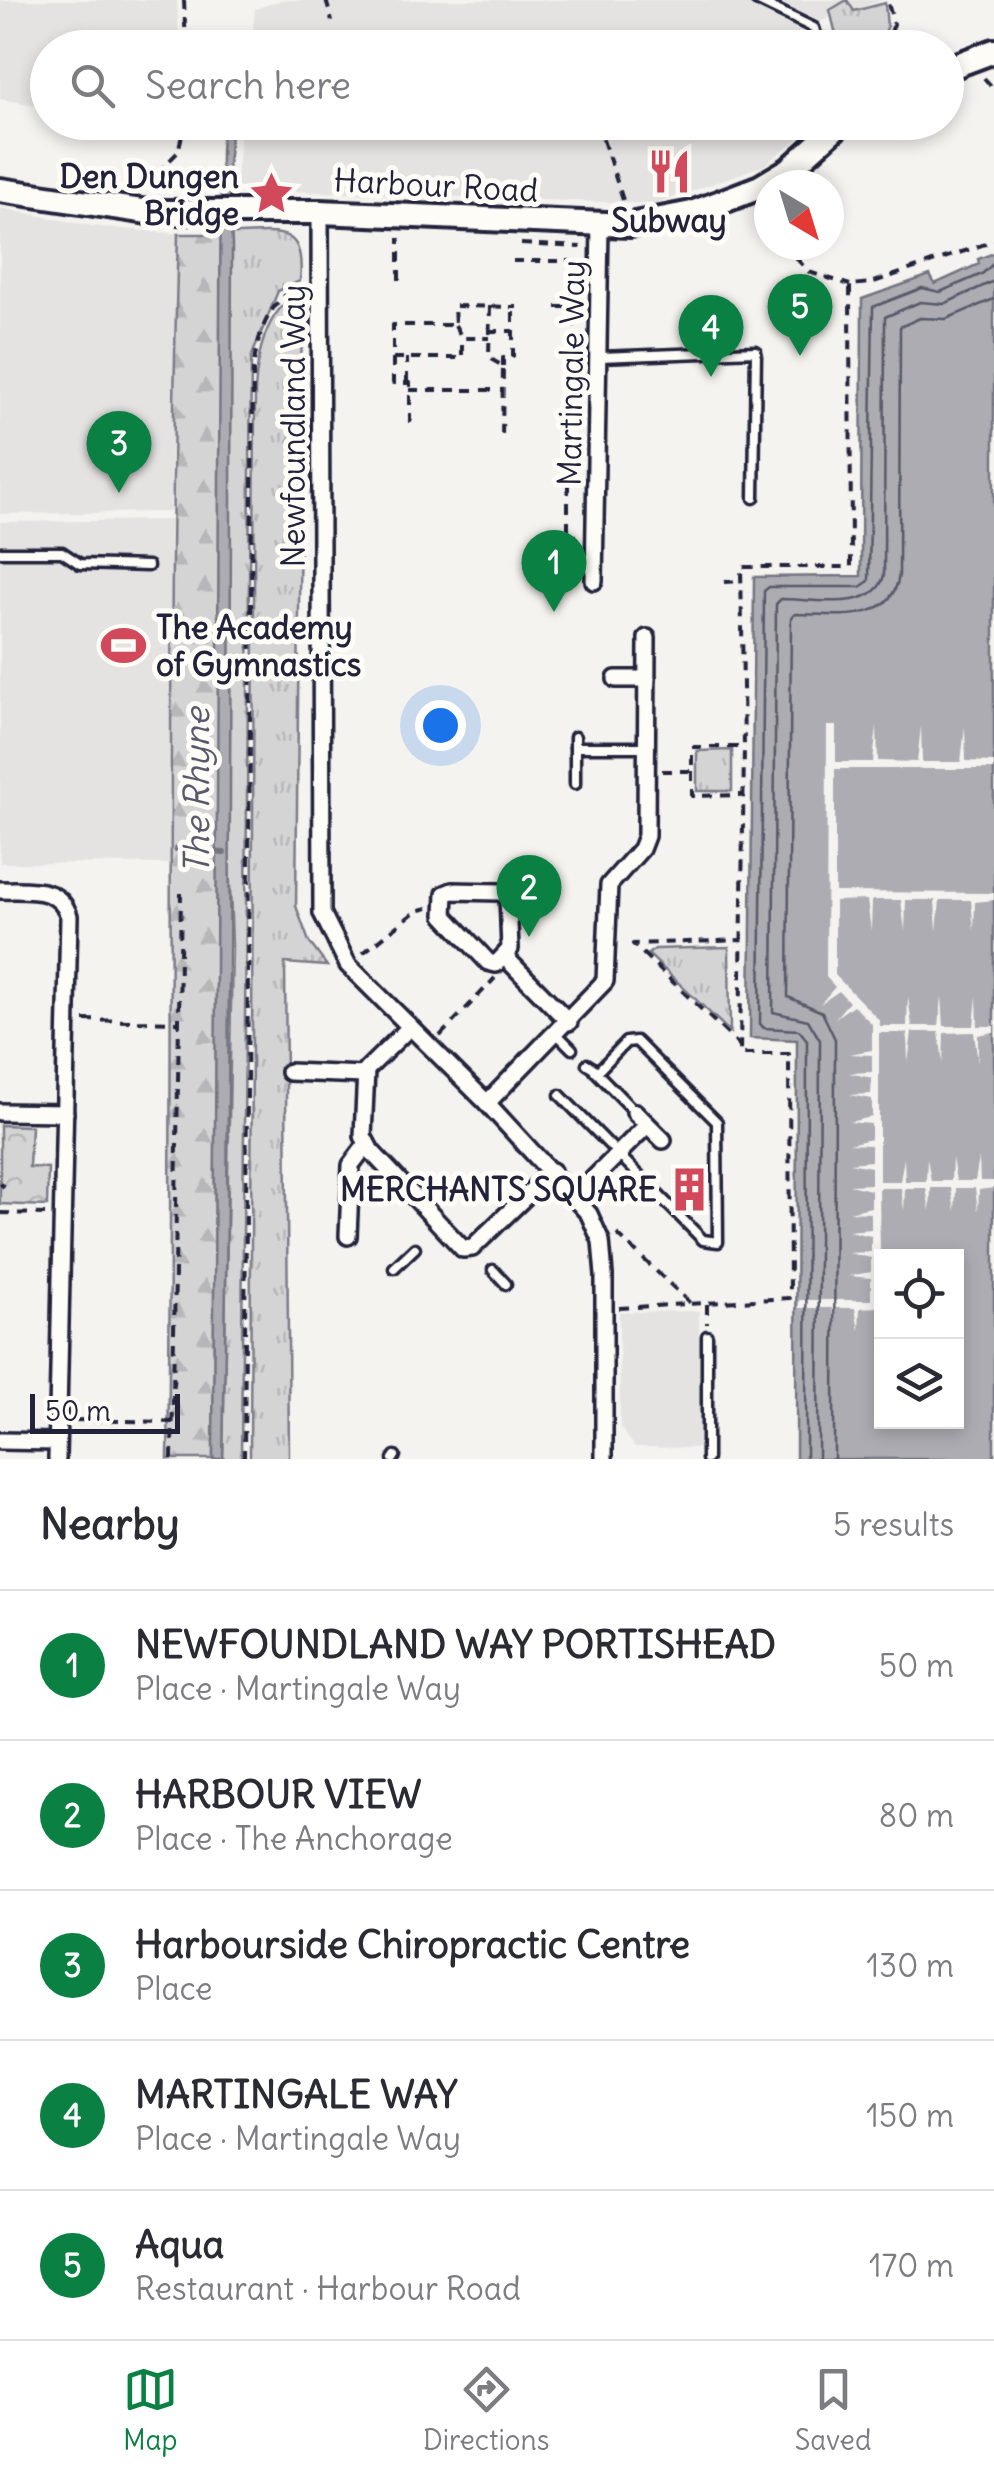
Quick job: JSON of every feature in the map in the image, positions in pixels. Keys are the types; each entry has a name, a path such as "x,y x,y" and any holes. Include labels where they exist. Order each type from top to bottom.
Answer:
{"street":[{"path":"964,62 994,51"},
{"name":"Harbour Road","path":"0,190 107,212 320,212 630,225 692,213 760,187 790,168 822,140"},
{"name":"Newfoundland Way","path":"320,212 318,892 327,929 348,965 488,1103 589,1214 601,1240 604,1459"},
{"name":"Martingale Way","path":"594,581 600,226"},
{"path":"488,1103 605,981 607,892 611,879 645,843 647,638"},
{"path":"616,680 647,679"},
{"path":"0,890 50,892 66,906 67,1020 57,1450 0,1441"},
{"path":"500,961 511,945 505,893 448,892 443,908 448,921 569,1022"},
{"path":"348,1236 352,1165 366,1145 364,1075 410,1027"},
{"path":"289,1072 364,1075"},
{"path":"0,1112 65,1113"},
{"path":"635,1112 662,1140"},
{"path":"575,1197 647,1125"},
{"path":"366,1145 435,1229 463,1249 475,1252 552,1170"}],"lane":[{"path":"756,0 815,30"},
{"path":"600,357 756,351 754,498"},
{"path":"0,552 62,552 80,564 148,566"},
{"path":"575,784 575,742 647,747"},
{"path":"556,1034 572,1049"},
{"path":"560,1094 702,1240 718,1242 717,1122 636,1041 624,1044 595,1071"},
{"path":"587,1064 635,1112"},
{"path":"394,1268 415,1248"},
{"path":"493,1270 506,1284"},
{"path":"707,1336 707,1459"}],"path":[{"path":"184,0 185,30"},
{"path":"326,0 332,22"},
{"path":"887,0 894,21 891,30"},
{"path":"107,212 108,182 146,182 178,152 181,140"},
{"path":"602,140 630,225"},
{"path":"399,238 399,280"},
{"path":"796,260 804,270 850,285 871,284 994,241"},
{"path":"513,261 571,261 574,381"},
{"path":"244,1459 253,370 262,332 276,303 296,288 321,281"},
{"path":"604,1309 790,1298 790,1054 740,1054 744,747 740,580 741,567 851,566 850,285"},
{"path":"394,358 462,358 462,338 454,324 454,306 515,307 513,358 502,358 502,439"},
{"path":"490,306 489,358 502,366"},
{"path":"556,306 587,307"},
{"path":"407,383 393,383 394,324 454,324"},
{"path":"462,338 513,332"},
{"path":"407,358 410,424"},
{"path":"410,390 502,390"},
{"path":"559,439 568,439 568,536 586,536"},
{"path":"724,582 740,580"},
{"path":"744,747 692,747 692,796 744,795"},
{"path":"647,771 692,770"},
{"path":"172,1459 181,894"},
{"path":"348,965 416,910 443,908"},
{"path":"740,1047 632,944 742,940"},
{"path":"430,1046 495,982 500,961"},
{"path":"67,1020 180,1022"},
{"path":"167,1111 178,1111"},
{"path":"0,1213 62,1215"},
{"path":"589,1214 605,1222 692,1304"},
{"path":"165,1226 176,1227"},
{"path":"707,1304 707,1336"},
{"path":"58,1419 173,1422"}],"shaded area":[{"path":"0,0 177,0 178,30 30,30 30,104 0,99"},
{"path":"281,0 883,0 798,30 253,30 255,9"},
{"path":"240,140 796,140 764,165 656,204 235,189"},
{"path":"0,208 92,226 178,234 170,512 0,514"},
{"path":"172,520 174,864 0,863 0,522"},
{"path":"699,1311 700,1448 635,1447 620,1427 619,1312"}],"green space":[{"path":"847,0 854,11 885,3 887,28 835,30 830,10"},
{"path":"178,234 222,234 213,1459 168,1459 172,540"},
{"path":"231,234 285,235 293,240 301,262 300,281 278,291 251,358 241,1459 223,1459 232,946 227,796"},
{"path":"298,293 302,300 296,906 309,942 327,966 285,963 289,1459 250,1459 255,391 258,363 270,323"},
{"path":"732,750 732,791 697,791 697,751"},
{"path":"729,947 730,1032 648,954 655,949"},
{"path":"0,1125 31,1126 29,1167 48,1168 47,1206 0,1204"}],"water":[{"path":"222,140 230,140 226,1307 223,1459 213,1459"},
{"path":"994,253 994,1459 796,1459 797,1040 750,1038 754,577 861,576 862,299 930,275 935,284 979,264 978,259"}],"pier":[{"path":"827,726 836,726 836,762 873,762 877,726 878,761 917,762 921,726 922,762 961,762 965,726 966,761 994,762 994,769 835,769 835,892 994,893 994,900 975,902 974,931 971,900 940,900 937,931 935,900 906,900 905,931 901,900 872,900 871,931 867,900 835,901 835,975 879,1020 880,1026 907,1026 908,996 912,1026 939,1026 942,996 944,1026 974,1026 977,996 978,1026 994,1026 994,1032 978,1035 978,1063 974,1032 944,1033 943,1063 939,1032 912,1032 908,1063 907,1033 879,1033 879,1181 900,1181 904,1158 905,1181 926,1181 927,1158 931,1181 951,1181 952,1158 956,1181 975,1181 979,1158 980,1181 994,1181 994,1188 979,1190 978,1211 975,1188 956,1188 955,1211 951,1188 931,1188 930,1211 926,1188 905,1188 904,1211 901,1188 879,1188 880,1249 874,1249 874,1307 860,1308 859,1331 855,1308 836,1308 835,1331 832,1308 799,1308 799,1300 871,1300 871,1278 848,1276 871,1272 871,1258 849,1253 871,1252 871,1236 848,1231 871,1229 871,1213 849,1212 871,1207 871,1190 849,1185 871,1184 871,1167 849,1163 871,1161 871,1145 849,1144 871,1139 871,1124 849,1122 872,1117 872,1099 849,1095 871,1094 872,1078 849,1073 872,1072 872,1055 849,1054 872,1050 872,1024 853,1005 835,1018 849,1002 839,991 820,1004 835,987 826,977"}],"waterway":[{"name":"The Rhyne","path":"176,849 224,853"}],"place":[{"name":"Subway","path":"669,172"},
{"name":"Den Dungen Bridge","path":"272,194"},
{"name":"Aqua","path":"800,356"},
{"name":"MARTINGALE WAY","path":"711,377"},
{"name":"Harbourside Chiropractic Centre","path":"119,493"},
{"name":"NEWFOUNDLAND WAY PORTISHEAD","path":"554,612"},
{"name":"The Academy of Gymnastics","path":"123,645"},
{"name":"HARBOUR VIEW","path":"529,937"},
{"name":"MERCHANTS SQUARE","path":"690,1189"}]}
